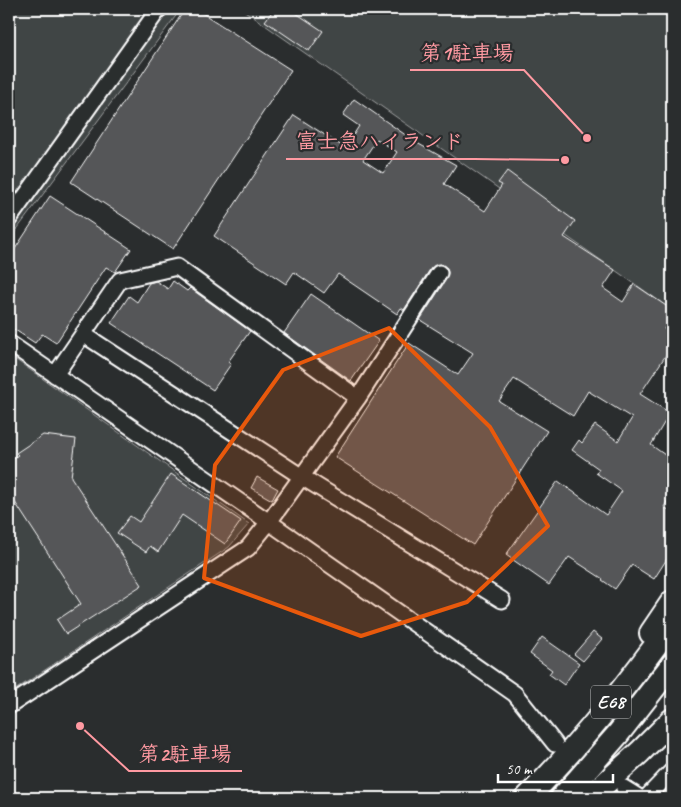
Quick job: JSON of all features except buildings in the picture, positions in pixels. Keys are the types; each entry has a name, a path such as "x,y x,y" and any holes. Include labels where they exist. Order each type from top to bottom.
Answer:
{"highway":[{"path":"547,778 672,602"},
{"name":"E68","path":"527,798 547,778 601,715 672,623"},
{"name":"E68","path":"562,798 618,734 672,665"},
{"path":"589,798 672,720"}],"street":[{"path":"9,219 159,9"},
{"path":"54,375 120,280 178,267 358,398"},
{"path":"9,706 248,548 302,477 358,398 439,273"},
{"path":"83,334 302,477 502,600"},
{"path":"9,343 515,694 555,744"},
{"path":"646,798 672,771"},
{"path":"624,788 640,798"}],"highlighted area":[{"path":"389,328 490,427 548,526 467,602 361,636 204,578 215,465 283,370"}],"shaded area":[{"path":"9,9 181,9 9,240"},
{"path":"242,9 672,9 672,310"},
{"path":"9,355 249,524 229,547 9,694"}],"place":[{"name":"第1駐車場","path":"587,138"},
{"name":"富士急ハイランド","path":"565,160"},
{"name":"第2駐車場","path":"80,726"}]}
